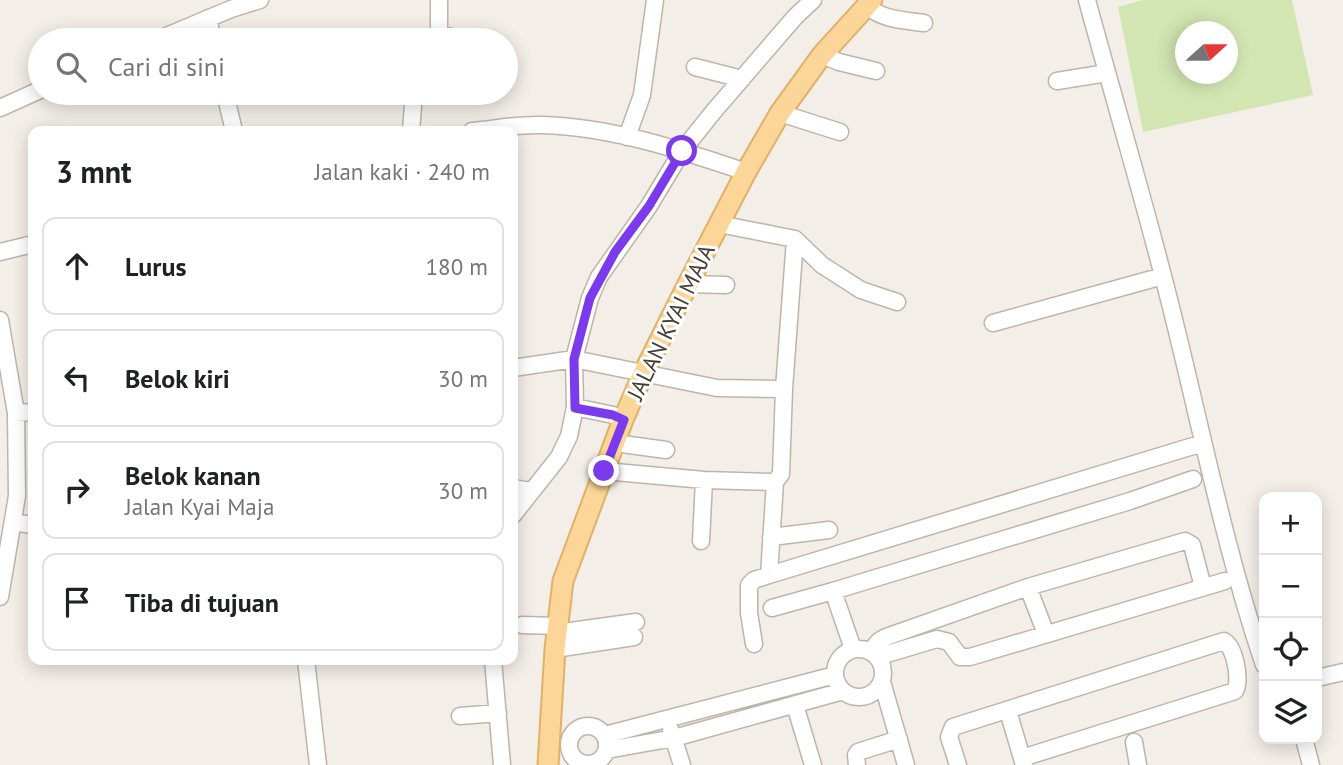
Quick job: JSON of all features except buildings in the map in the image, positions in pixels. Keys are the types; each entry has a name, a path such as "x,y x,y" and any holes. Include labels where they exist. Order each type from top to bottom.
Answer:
{"main road":[{"name":"JALAN KYAI MAJA","path":"548,765 556,636 563,581 643,374 746,172 780,113 822,55 869,3"}],"street":[{"path":"185,28 260,0"},
{"path":"439,0 439,28"},
{"path":"627,137 642,95 655,0"},
{"path":"518,508 564,450 581,408 590,298 599,277 742,79 813,0"},
{"path":"1087,0 1163,276 1203,443 1259,647"},
{"path":"869,3 874,12 887,17 924,23"},
{"path":"208,18 210,28"},
{"path":"822,55 876,71"},
{"path":"695,67 742,79"},
{"path":"1056,81 1107,74"},
{"path":"0,108 28,95"},
{"path":"228,105 233,126"},
{"path":"411,126 413,105"},
{"path":"780,113 840,132"},
{"path":"518,127 543,125 627,137 690,153 746,172"},
{"path":"719,224 795,239 822,265 861,290 897,302"},
{"path":"604,471 704,480 775,482 780,478 795,239"},
{"path":"0,252 28,245"},
{"path":"993,323 1163,276"},
{"path":"688,284 726,285"},
{"path":"0,320 16,413 17,496 0,597"},
{"path":"518,367 583,360 717,388 784,389"},
{"path":"581,408 624,420"},
{"path":"16,413 28,412"},
{"path":"615,443 666,450"},
{"path":"754,644 749,613 749,585 754,580 1203,443"},
{"path":"772,608 1118,505 1193,479"},
{"path":"701,541 704,480"},
{"path":"769,575 775,482"},
{"path":"518,489 531,491"},
{"path":"13,522 28,524"},
{"path":"771,537 829,530"},
{"path":"906,765 882,682 882,665 874,654 876,644 886,637 1028,587 1185,541 1192,545 1203,587"},
{"path":"882,682 877,690 865,697 851,696 837,684 835,675 839,659 853,649 874,654 937,639 949,642 960,657 965,658 1224,581"},
{"path":"1028,587 1046,634"},
{"path":"833,592 853,649"},
{"path":"522,625 556,636 635,630"},
{"path":"958,765 949,737 953,727 1224,640 1232,648 1238,685 1235,691 1023,762 1008,710"},
{"path":"307,665 318,765"},
{"path":"493,665 502,765"},
{"path":"1322,677 1343,672"},
{"path":"606,743 594,726 579,727 569,746 573,757 583,764 597,762 606,743 667,719 835,675"},
{"path":"606,743 674,738 843,691"},
{"path":"795,705 813,765"},
{"path":"460,716 498,713"},
{"path":"667,719 682,765"},
{"path":"857,765 858,752 899,738"},
{"path":"549,739 569,746"},
{"path":"1134,742 1138,765"},
{"path":"1305,744 1311,765"}],"green space":[{"path":"1143,0 1292,0 1313,95 1143,132 1118,7"}],"route":[{"path":"604,471 624,420 613,415 575,408 574,359 585,314 599,277 649,206 682,151"}]}
